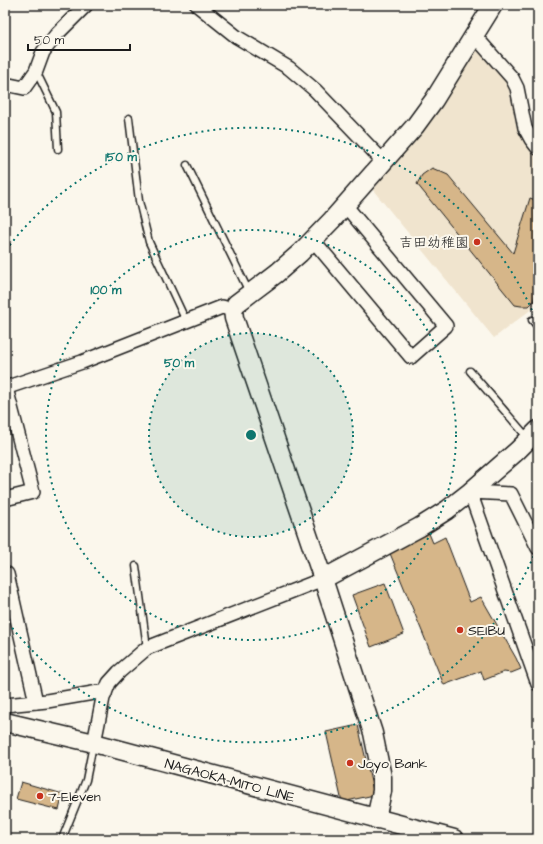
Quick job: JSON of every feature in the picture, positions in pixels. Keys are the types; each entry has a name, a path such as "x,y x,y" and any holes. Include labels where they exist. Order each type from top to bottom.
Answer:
{"street":[{"path":"5,84 24,88 36,70 43,52 56,35 86,5"},
{"path":"198,5 237,37 289,68 305,81 384,162"},
{"path":"376,819 382,792 382,777 373,733 234,318 233,310 236,304 282,268 313,240 415,126 493,5"},
{"path":"474,35 512,78 517,88 525,128 538,148"},
{"path":"313,240 411,357 446,326 345,205"},
{"path":"5,499 33,492 5,388 82,362 222,307 233,310"},
{"path":"94,743 105,694 109,683 119,672 147,648 323,580 420,527 447,510 470,492 533,435"},
{"path":"470,492 511,494 538,548"},
{"path":"470,492 538,684"},
{"path":"6,574 36,702"},
{"path":"5,705 36,702 99,692 105,694"},
{"name":"NAGAOKA-MITO LINE","path":"5,722 94,743 454,839"}],"lane":[{"path":"36,70 56,112 58,148"},
{"path":"129,118 139,200 149,242 186,321"},
{"path":"187,166 250,293"},
{"path":"532,320 538,327"},
{"path":"470,370 533,435"},
{"path":"136,566 147,648"},
{"path":"62,839 86,780 94,743"}],"shaded area":[{"name":"吉田幼稚園","path":"474,45 508,84 517,128 538,156 538,293 533,308 494,338 373,190 417,131"}],"building":[{"path":"432,168 448,175 513,253 530,198 538,201 538,286 533,302 529,306 515,305 417,184 422,175"},
{"name":"SEIBU","path":"428,531 433,543 445,537 470,602 481,597 521,669 511,673 504,672 484,680 481,671 444,685 389,551"},
{"path":"385,583 404,634 371,647 352,595"},
{"name":"Joyo Bank","path":"358,725 374,795 342,802 326,732"},
{"name":"7-Eleven","path":"21,782 63,794 59,810 16,799"}],"place":[{"name":"吉田幼稚園","path":"477,242"},
{"name":"SEIBU","path":"460,630"},
{"name":"Joyo Bank","path":"350,763"},
{"name":"7-Eleven","path":"40,796"}]}
